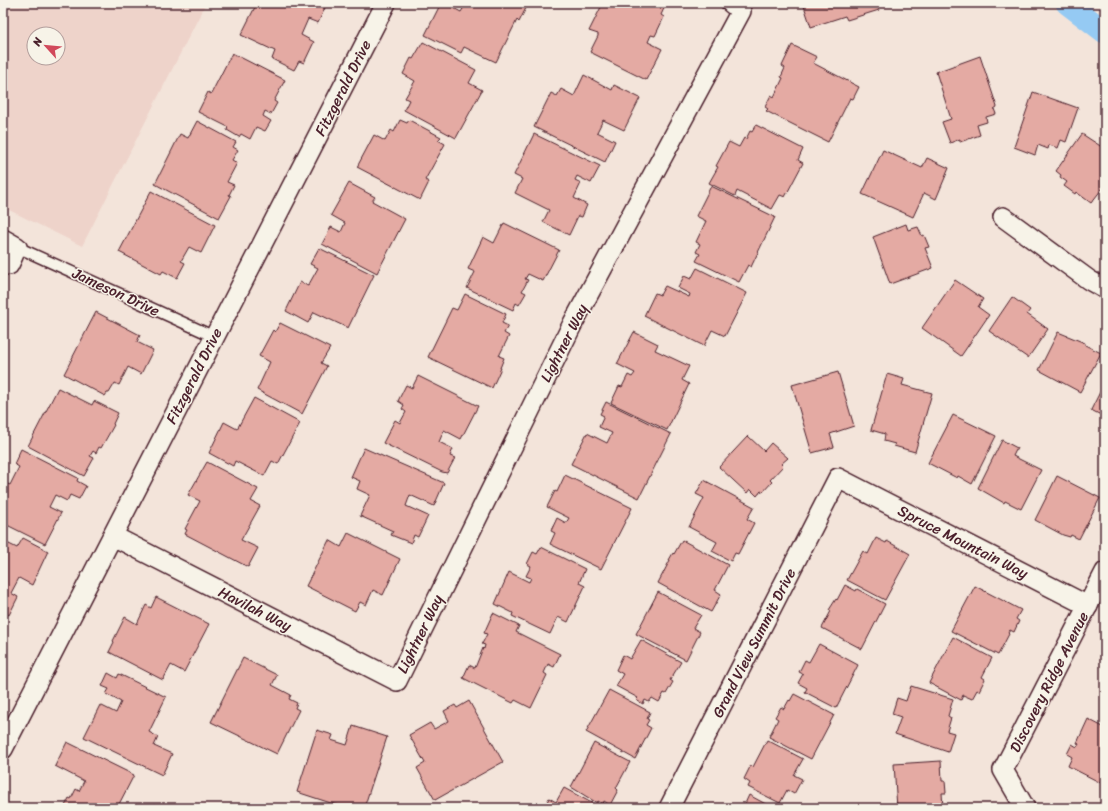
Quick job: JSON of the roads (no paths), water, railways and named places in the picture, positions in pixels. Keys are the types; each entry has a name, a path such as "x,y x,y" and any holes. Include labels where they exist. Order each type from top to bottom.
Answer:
{"street":[{"name":"Fitzgerald Drive","path":"3,749 386,3"},
{"name":"Lightner Way","path":"397,681 573,323 736,7"},
{"path":"1003,217 1089,280 1105,289"},
{"name":"Jameson Drive","path":"9,265 10,243"},
{"name":"Spruce Mountain Way","path":"838,478 1088,606"},
{"name":"Grand View Summit Drive","path":"669,808 838,478"},
{"name":"Havilah Way","path":"112,536 397,681"},
{"name":"Discovery Ridge Avenue","path":"1025,808 1003,770 1105,572"}],"lane":[{"name":"Jameson Drive","path":"10,243 215,337"}],"waterway":[{"path":"1067,3 1105,32"}]}
